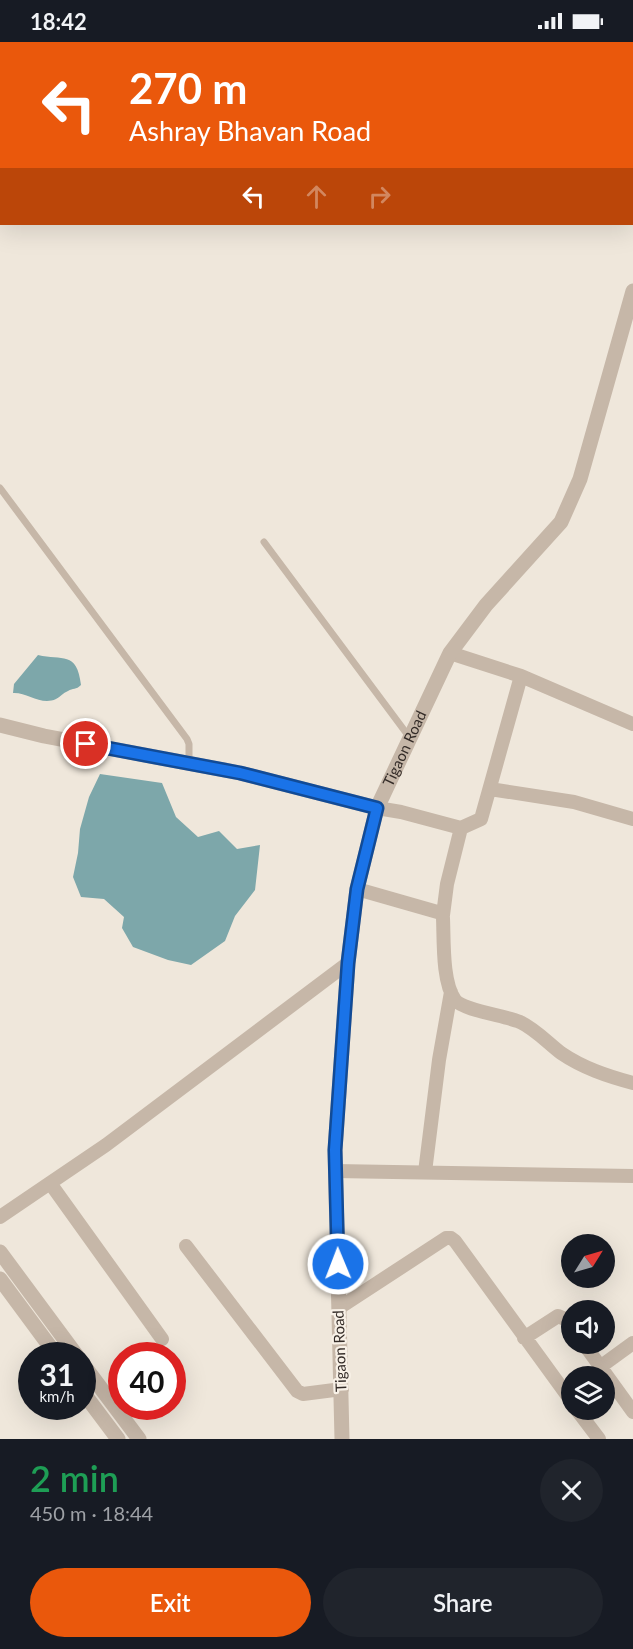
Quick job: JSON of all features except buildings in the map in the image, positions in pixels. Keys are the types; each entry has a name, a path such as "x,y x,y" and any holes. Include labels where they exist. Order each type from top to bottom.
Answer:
{"street":[{"name":"Tigaon Road","path":"342,1439 335,1150 348,963 357,889 377,808 450,652 486,605 561,522 580,479 633,291"},
{"path":"450,652 521,676 633,724"},
{"path":"0,725 44,736 240,773 461,828 483,817 521,676"},
{"path":"490,789 574,802 633,819"},
{"path":"425,1173 439,1060 451,992 446,968 443,915 450,868 461,828"},
{"path":"357,889 443,915"},
{"path":"0,1217 106,1145 348,963"},
{"path":"451,992 461,1004 523,1023 562,1054 579,1064 599,1073 633,1083"},
{"path":"335,1172 633,1176"},
{"path":"50,1183 162,1339"},
{"path":"339,1308 448,1237 455,1241 561,1387"},
{"path":"186,1246 297,1391 303,1394 342,1389"},
{"path":"0,1252 67,1342"},
{"path":"0,1279 47,1342"},
{"path":"524,1338 558,1316 561,1317"},
{"path":"601,1366 633,1343"},
{"path":"96,1382 139,1439"},
{"path":"615,1387 633,1412"},
{"path":"96,1410 118,1439"},
{"path":"585,1420 599,1439"}],"lane":[{"path":"0,488 189,742 189,764"},
{"path":"264,542 410,738"}],"water":[{"path":"38,655 67,659 72,662 76,666 81,685 50,701 13,693 14,684"},
{"path":"100,774 162,783 176,817 198,837 219,831 237,849 260,845 255,890 235,916 225,941 191,965 168,960 133,947 122,928 124,917 104,899 81,897 73,877 80,829 89,797"}],"route":[{"path":"86,744 240,773 377,808 357,889 348,963 335,1150 338,1264"}]}
